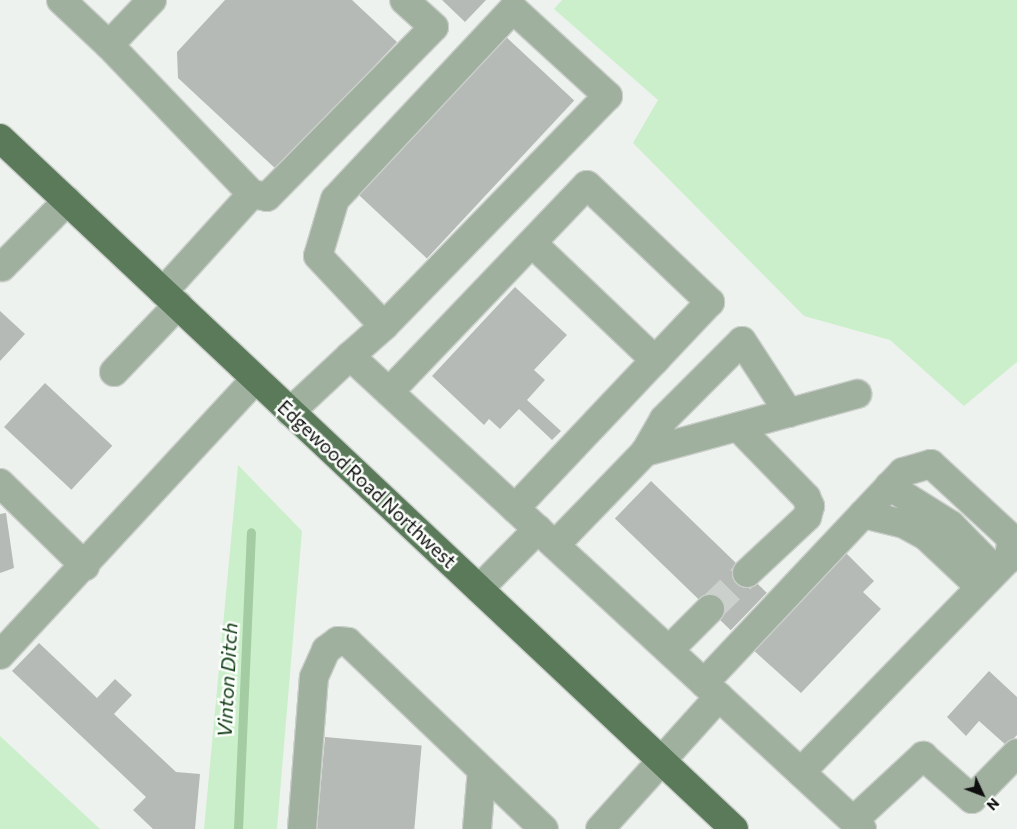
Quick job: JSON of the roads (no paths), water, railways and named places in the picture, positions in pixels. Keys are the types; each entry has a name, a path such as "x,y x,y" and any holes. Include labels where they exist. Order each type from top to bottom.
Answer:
{"main road":[{"name":"Edgewood Road Northwest","path":"0,138 734,829"}],"lane":[{"path":"61,0 109,45 252,194 267,197 434,28"},
{"path":"109,45 152,0"},
{"path":"404,0 466,57"},
{"path":"290,412 384,326 608,96 513,5 335,199 318,256 384,326"},
{"path":"389,392 587,185 710,302 515,508"},
{"path":"114,372 252,194"},
{"path":"2,267 67,201"},
{"path":"532,243 655,360"},
{"path":"479,589 546,537 645,452 664,418 742,341 789,413"},
{"path":"350,356 858,825 922,756 972,799 1017,752"},
{"path":"0,655 85,566 256,379"},
{"path":"645,452 857,394"},
{"path":"738,427 806,497 810,506 807,517 747,573"},
{"path":"600,829 660,760 711,690 863,514 903,472 931,464 1010,537 1012,548 1007,560 801,772"},
{"path":"0,483 85,566"},
{"path":"889,486 951,525 988,579"},
{"path":"863,514 904,524 928,536 988,579"},
{"path":"668,650 710,609"},
{"path":"302,829 314,677 326,650 338,640 348,642 544,829"},
{"path":"477,829 482,770"}],"waterway":[{"name":"Vinton Ditch","path":"238,829 251,532"}],"tunnel":[{"path":"710,609 747,573"}]}
